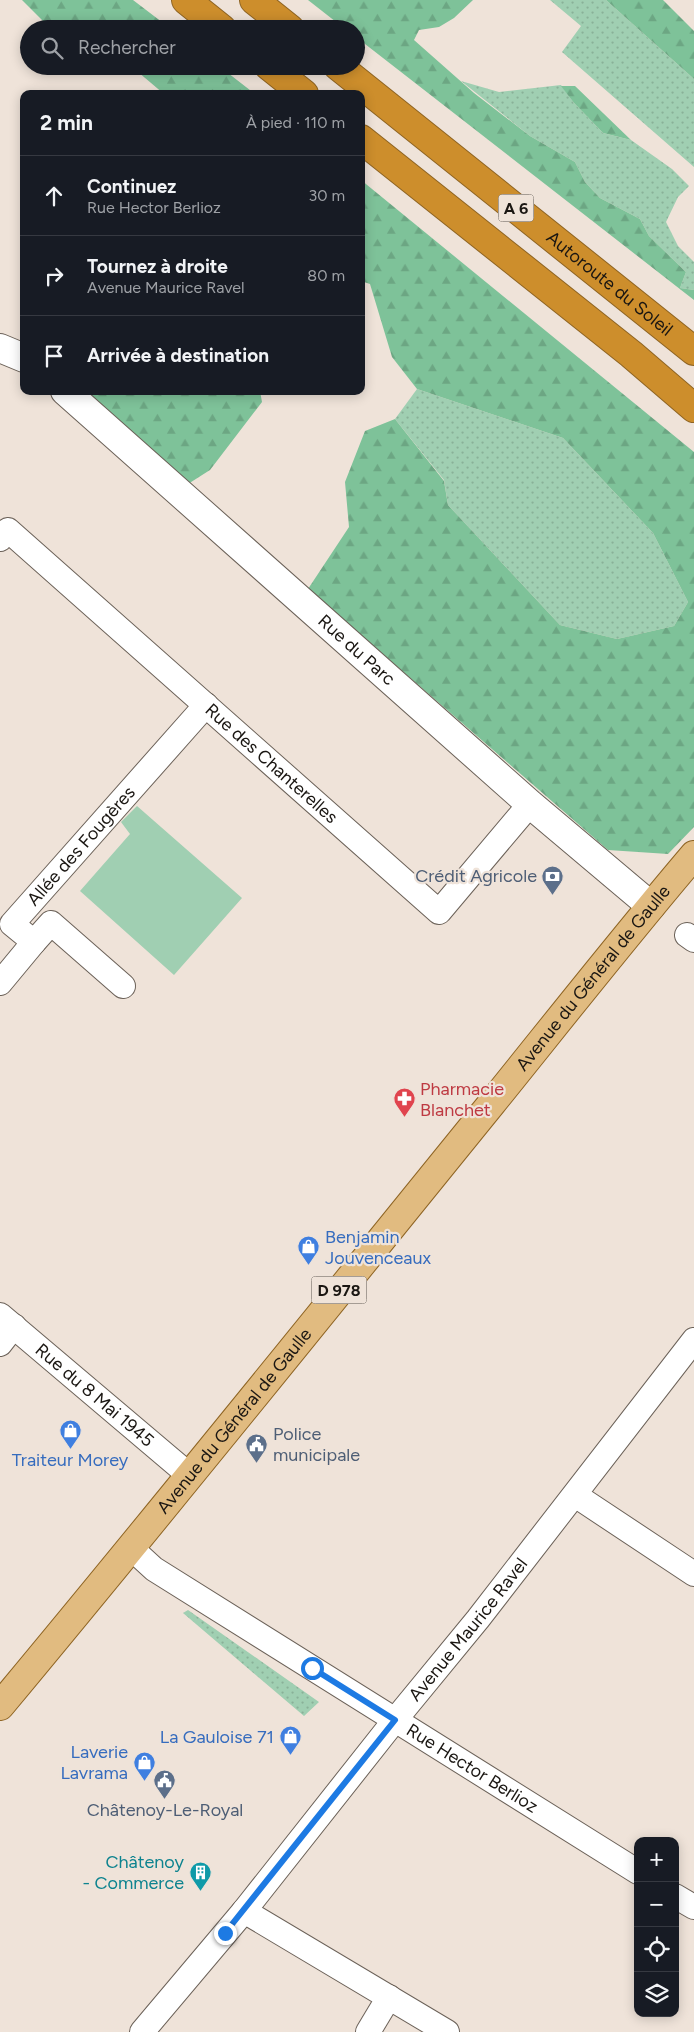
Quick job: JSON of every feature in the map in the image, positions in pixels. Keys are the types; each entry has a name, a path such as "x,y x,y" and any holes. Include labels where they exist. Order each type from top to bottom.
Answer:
{"highway":[{"path":"186,0 211,20"},
{"path":"254,0 279,20"},
{"path":"281,75 299,90"},
{"name":"Autoroute du Soleil","path":"349,75 694,351"},
{"name":"A 6","path":"365,142 630,354 694,408"}],"main road":[{"name":"Avenue du Général de Gaulle","path":"0,1706 694,855"}],"street":[{"path":"0,348 20,356"},
{"name":"Rue du Parc","path":"70,395 530,804 651,906"},
{"name":"Rue des Chanterelles","path":"0,539 8,530 439,912 530,804"},
{"name":"Allée des Fougères","path":"34,942 12,924 206,705"},
{"path":"0,983 51,923 123,986"},
{"name":"Rue du 8 Mai 1945","path":"5,1328 188,1475"},
{"name":"Avenue Maurice Ravel","path":"142,2032 244,1911 395,1720 478,1619 694,1340"},
{"path":"575,1495 694,1574"},
{"name":"Rue Hector Berlioz","path":"130,1547 154,1569 634,1869"},
{"path":"679,1898 694,1907"},
{"path":"244,1911 447,2032"},
{"path":"368,2032 389,1996"}],"green space":[{"path":"22,0 133,0 159,20 42,20"},
{"path":"308,0 473,0 454,18 439,27 419,30 414,40 474,93 530,136 575,162 585,182 600,198 640,219 649,236 686,272 680,288 694,290 694,300 365,44 365,20 334,20"},
{"path":"550,0 606,0 694,79 694,167 562,52 581,26"},
{"path":"606,0 663,0 694,31 694,79"},
{"path":"142,75 231,75 250,90 159,90"},
{"path":"461,81 499,92 561,85 574,103 603,133 631,140 672,169 689,186 678,197 666,222 678,246 694,262 694,290 680,288 686,272 649,236 640,219 600,198 585,182 575,162 530,136"},
{"path":"561,86 575,86 631,140 603,133 574,103"},
{"path":"365,183 694,452 694,827 668,854 608,850 308,589 349,527 345,482 365,431 395,419 444,481 448,505 560,625 617,639 674,626 688,602 653,533 563,438 417,389 392,357 370,284 365,282"},
{"path":"417,389 563,438 653,533 688,602 674,626 617,639 560,625 448,505 444,480 395,419"},
{"path":"87,395 261,395 262,402 210,470 188,484"},
{"path":"137,806 242,898 174,975 80,891 130,834 121,822"},
{"path":"188,1610 319,1702 304,1716 183,1613"}],"place":[{"name":"Crédit Agricole","path":"553,895"},
{"name":"Pharmacie Blanchet","path":"404,1118"},
{"name":"Benjamin Jouvenceaux","path":"309,1266"},
{"name":"Traiteur Morey","path":"70,1449"},
{"name":"Police municipale","path":"257,1463"},
{"name":"La Gauloise 71","path":"290,1756"},
{"name":"Laverie Lavrama","path":"144,1781"},
{"name":"Châtenoy-Le-Royal","path":"165,1799"},
{"name":"Châtenoy - Commerce","path":"200,1891"}],"route":[{"path":"225,1933 395,1720 312,1668"}]}
